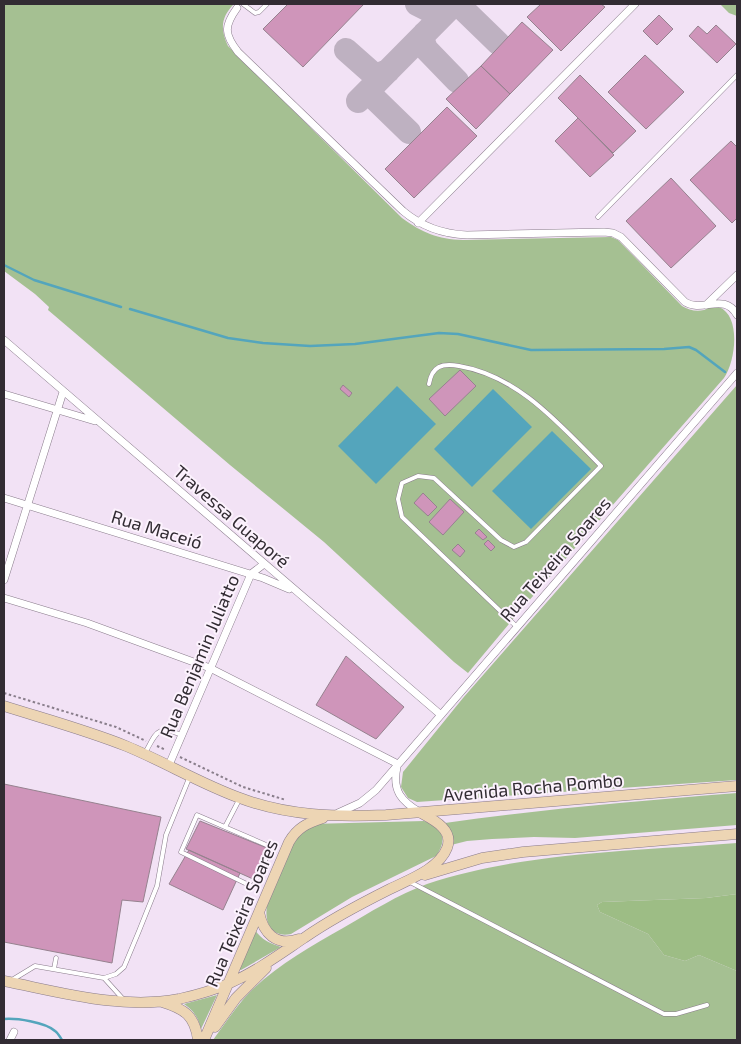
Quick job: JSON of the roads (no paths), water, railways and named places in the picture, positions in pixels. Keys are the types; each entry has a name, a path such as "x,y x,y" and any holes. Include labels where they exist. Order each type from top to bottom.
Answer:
{"main road":[{"path":"4,706 99,736 144,754 240,798 289,811 331,816"},
{"name":"Avenida Rocha Pombo","path":"331,816 377,816 737,786"},
{"path":"6,982 94,998 125,1001 162,1001 191,996 228,984 276,958 345,912 412,879 441,858 447,849 448,842 445,830 441,825 421,812"},
{"name":"Rua Teixeira Soares","path":"205,1040 292,837 303,826 331,816"},
{"path":"412,879 462,863 508,854 737,834"},
{"path":"259,912 263,927 272,937 287,941 305,937"},
{"name":"Rua Teixeira Soares","path":"205,1040 236,998 276,958"},
{"path":"162,1001 180,1008 189,1015 194,1024 198,1040"}],"street":[{"path":"418,223 635,4"},
{"path":"240,5 229,19 227,27 230,42 238,52 402,211 418,223 433,230 467,235 614,233 685,302 691,306 700,307 720,303 727,305 737,315"},
{"path":"706,305 737,274"},
{"name":"Travessa Guaporé","path":"4,340 441,715"},
{"name":"Rua Teixeira Soares","path":"331,816 349,809 368,798 737,373"},
{"path":"4,580 63,392"},
{"path":"4,394 99,422"},
{"name":"Rua Maceió","path":"4,498 251,574 300,594"},
{"path":"263,578 268,573 266,566"},
{"name":"Rua Benjamin Juliatto","path":"169,765 251,574 266,566"},
{"path":"4,598 97,626 210,668 398,764 395,777 396,786 408,805 421,812"},
{"path":"10,1040 14,1032"}],"lane":[{"path":"240,5 255,13 259,12 267,4"},
{"path":"598,217 737,75"},
{"path":"429,384 431,374 440,366 448,364 473,368 494,376 547,412 601,466 526,542 514,547 502,540 434,478 418,476 402,484 398,500 402,516 517,627"},
{"path":"144,754 157,733 162,730 182,735"},
{"path":"6,982 35,966 104,978 116,974 124,967 157,886 166,835 190,776"},
{"path":"225,827 240,798"},
{"path":"197,815 225,827 271,847 253,887 181,852 197,815"},
{"path":"412,879 664,1014 676,1014 707,1005"},
{"path":"54,969 56,958"},
{"path":"104,978 125,1001"}],"water":[{"path":"397,386 436,424 376,484 338,446"},
{"path":"493,389 532,427 472,487 434,449"},
{"path":"552,431 591,469 531,529 492,491"}],"waterway":[{"path":"4,265 34,280 121,307"},
{"path":"130,309 228,338 263,343 310,346 355,344 439,333 458,334 531,350 664,349 689,347 696,350 725,372"},
{"path":"4,1019 23,1020 44,1025 56,1032 62,1040"}]}
